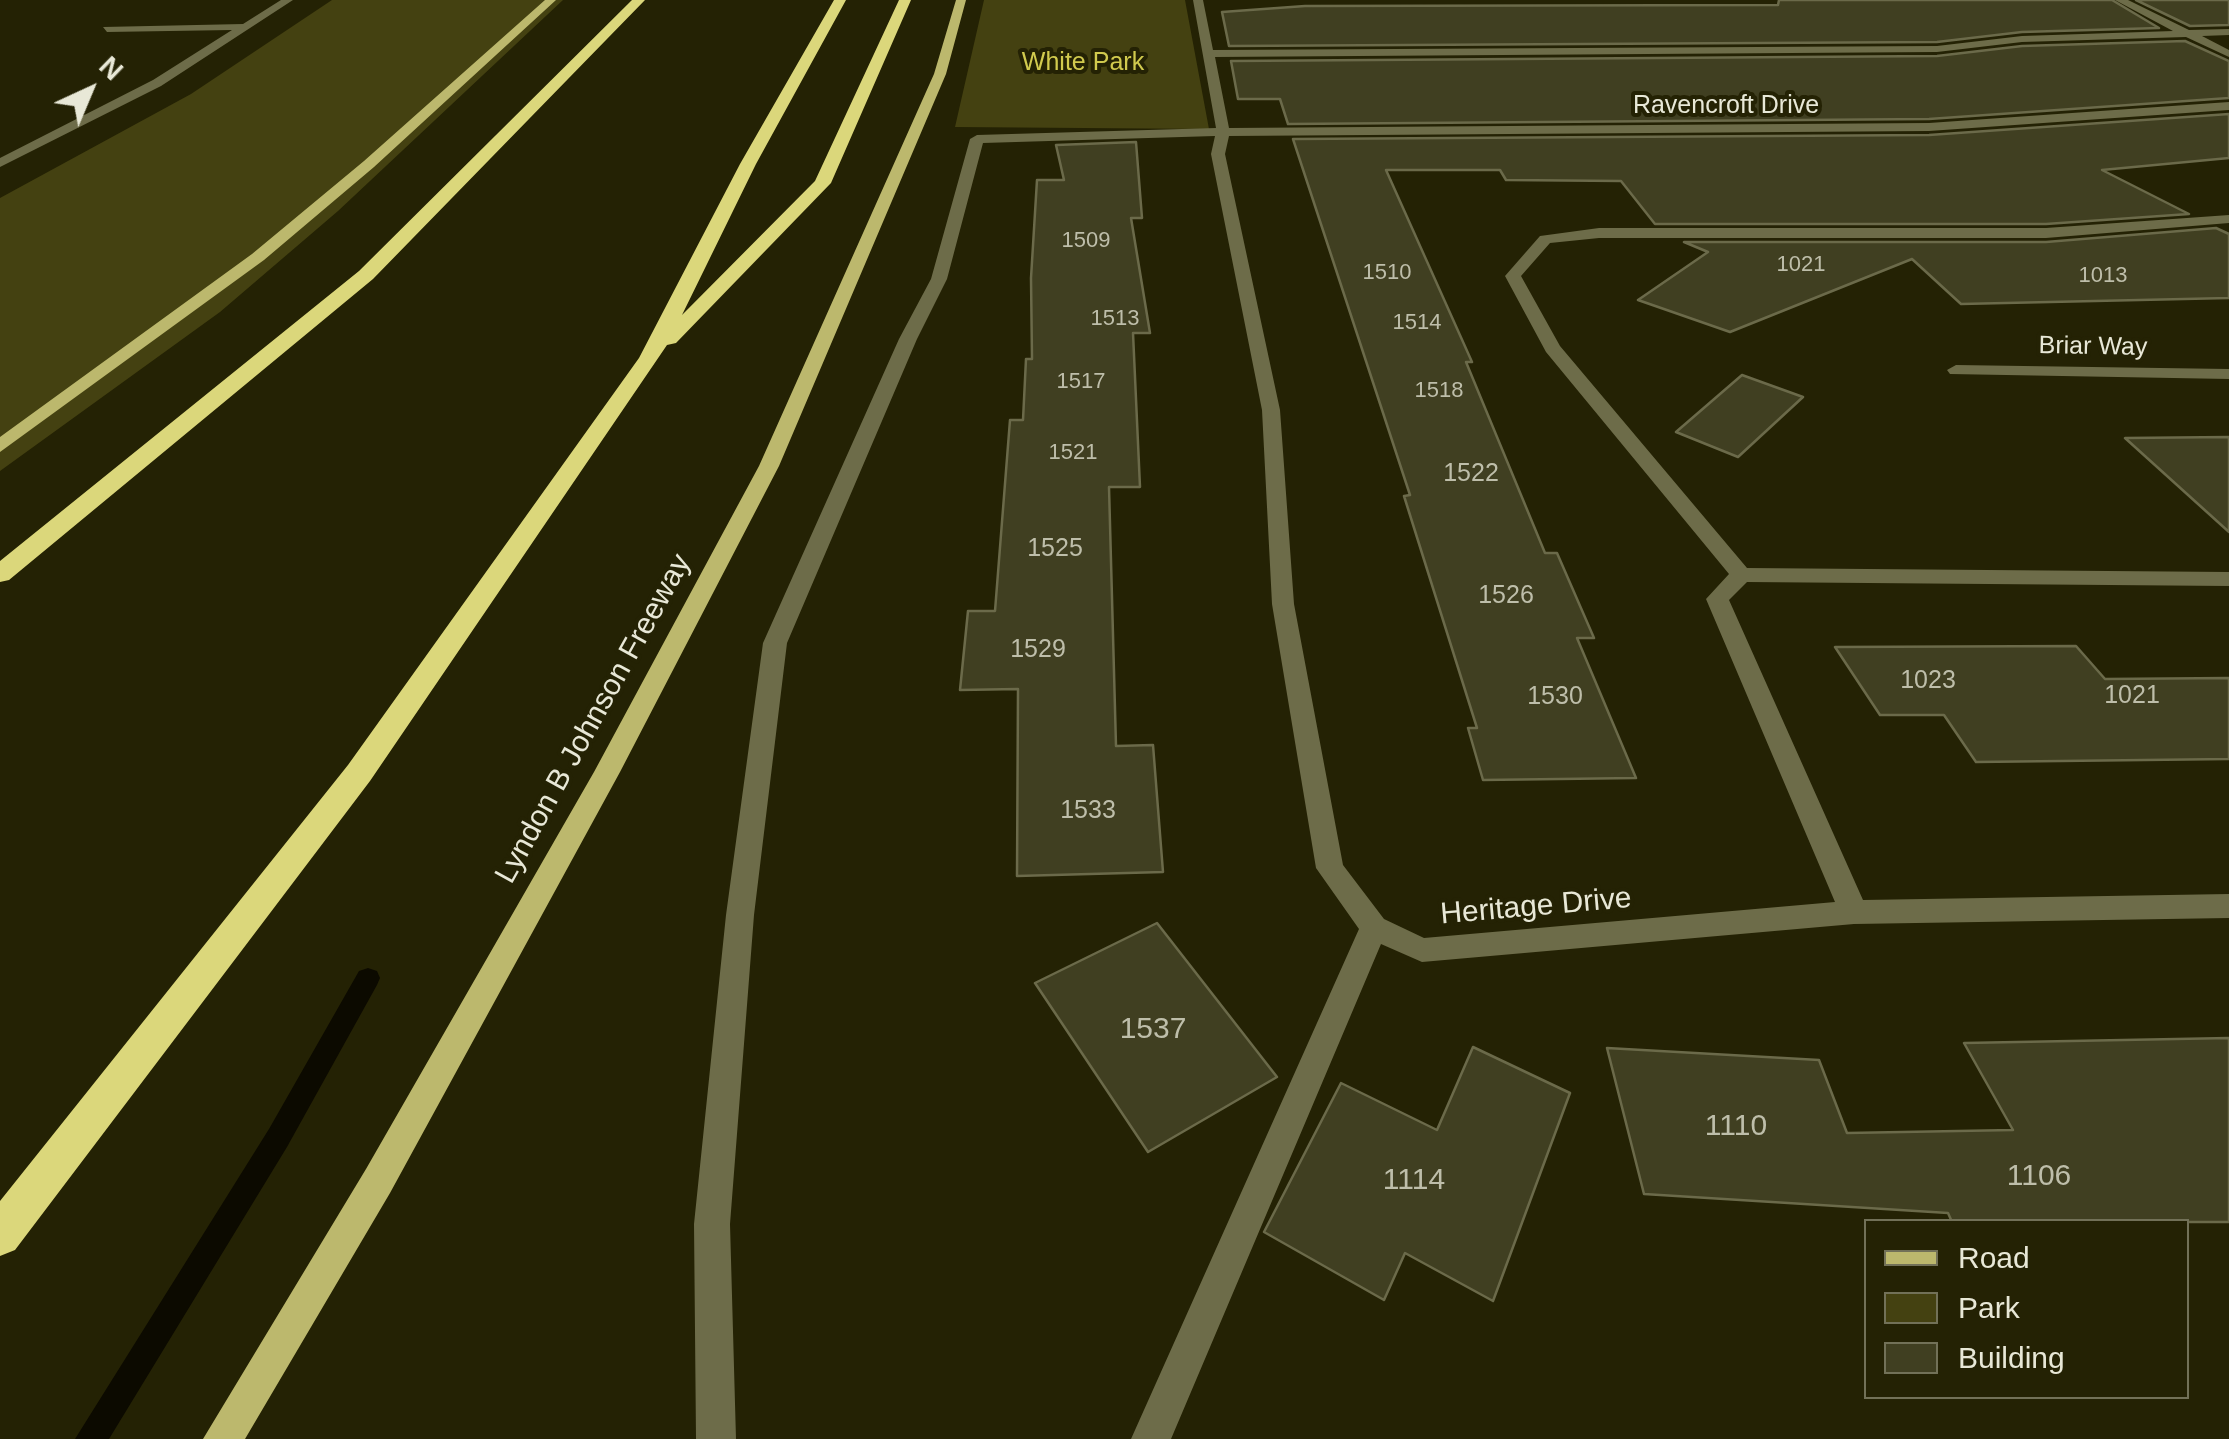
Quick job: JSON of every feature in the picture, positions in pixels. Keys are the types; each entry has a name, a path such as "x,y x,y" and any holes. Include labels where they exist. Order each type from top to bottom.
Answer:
{"highway":[{"path":"0,574 366,275 638,0"},
{"path":"0,1235 360,774 649,359 748,164 840,0"},
{"path":"649,359 823,183 905,0"}],"main road":[{"path":"0,446 258,257 370,164 551,0"},
{"name":"Lyndon B Johnson Freeway","path":"223,1439 378,1181 607,772 769,466 940,74 961,0"}],"street":[{"path":"0,163 157,83 288,0"},
{"name":"Heritage Drive","path":"1198,0 1223,132 1218,154 1272,410 1284,604 1330,868 1374,927 1422,950 1854,912 2229,906"},
{"path":"2120,0 2229,54"},
{"path":"107,29 244,28"},
{"path":"1207,54 1937,49 2022,39 2229,32"},
{"name":"Ravencroft Drive","path":"716,1439 712,1224 740,915 775,643 908,339 940,279 977,139 1223,132 1929,127 2229,106"},
{"path":"0,152 20,153"},
{"path":"1740,575 1552,348 1513,276 1545,239 1600,233 2046,233 2229,220"},
{"name":"Briar Way","path":"1956,370 2229,374"},
{"path":"1854,912 1716,599 1740,575 2229,578"},
{"path":"1151,1439 1374,927"}],"green space":[{"path":"332,0 563,0 338,211 220,312 0,471 0,198 191,94"},
{"name":"White Park","path":"984,0 1185,0 1209,129 955,127"}],"building":[{"path":"1779,0 2112,0 2159,28 2022,32 1937,42 1229,46 1222,12 1305,6 1778,5"},
{"path":"2136,0 2229,0 2229,25 2190,26"},
{"path":"2185,41 2229,61 2229,98 1929,119 1288,124 1280,99 1238,99 1231,61 1937,56 2022,46"},
{"path":"2229,114 2229,158 2102,170 2189,214 2046,224 1655,224 1621,181 1506,180 1500,170 1386,170 1472,362 1466,362 1545,553 1557,553 1594,638 1577,638 1636,778 1483,780 1468,728 1477,728 1404,496 1410,495 1293,139 1929,135"},
{"path":"1136,142 1142,218 1131,218 1150,333 1133,333 1140,487 1109,487 1116,746 1153,745 1163,872 1017,876 1018,689 960,690 968,611 995,611 1010,420 1023,420 1026,359 1032,359 1031,278 1037,180 1064,180 1056,145"},
{"path":"2216,228 2229,234 2229,298 1961,304 1912,259 1730,332 1638,300 1708,252 1684,242 2046,242"},
{"path":"1742,375 1803,397 1738,457 1676,432"},
{"path":"2229,437 2229,532 2125,438"},
{"path":"2076,646 2105,679 2229,678 2229,759 1976,762 1944,715 1880,715 1835,647"},
{"path":"1157,923 1277,1077 1148,1152 1035,983"},
{"path":"2229,1038 2229,1222 1951,1219 1948,1213 1644,1194 1607,1048 1819,1060 1847,1133 2013,1130 1964,1043"},
{"path":"1473,1047 1570,1093 1493,1301 1405,1253 1384,1300 1264,1232 1341,1083 1437,1130"}],"waterway":[{"path":"91,1439 278,1138 368,978"}]}
